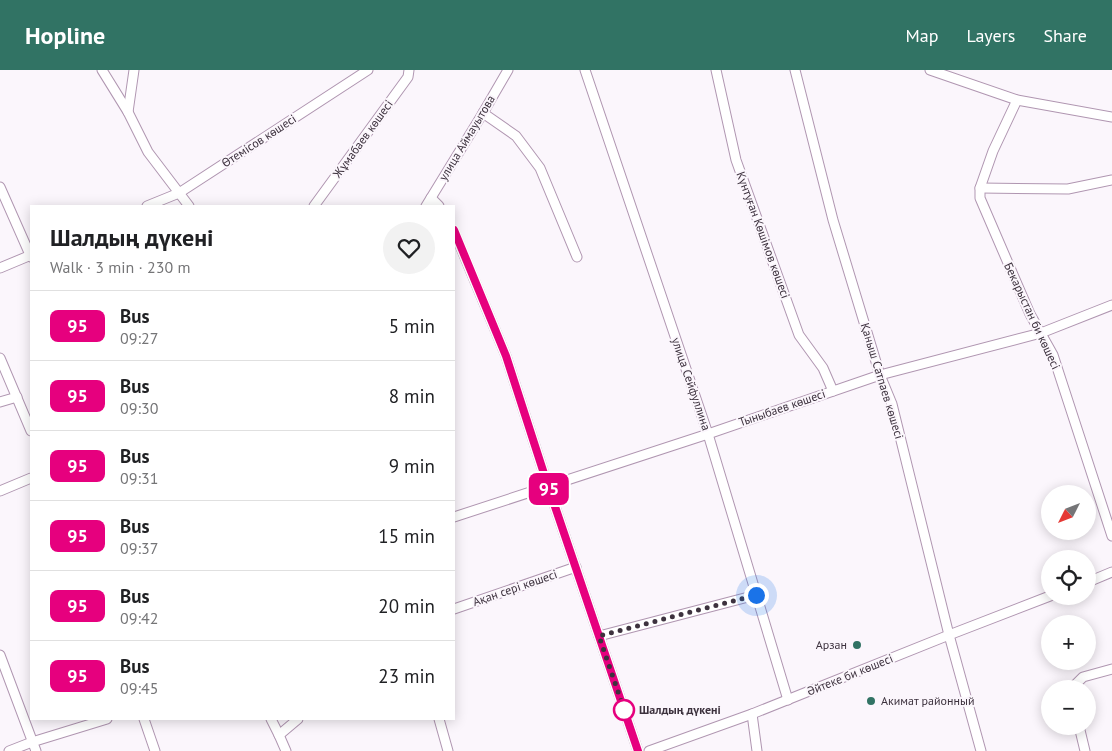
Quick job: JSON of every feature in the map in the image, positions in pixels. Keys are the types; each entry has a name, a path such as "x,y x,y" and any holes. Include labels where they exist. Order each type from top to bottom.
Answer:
{"street":[{"path":"102,70 128,112 148,152 188,205"},
{"path":"128,112 134,70"},
{"name":"Өтемісов көшесі","path":"149,205 179,193 368,70"},
{"name":"Жұмабаев көшесі","path":"315,205 408,77 409,70"},
{"name":"улица Аймауытова","path":"427,205 508,70"},
{"name":"улица Сейфуллина","path":"585,70 708,434 788,700"},
{"name":"Күнтуған Көшімов көшесі","path":"716,70 736,160 799,334 823,368 833,391"},
{"name":"Қаныш Сатпаев көшесі","path":"795,70 833,220 880,375 892,404 949,635 981,751"},
{"path":"930,70 950,73 1017,100 1112,117"},
{"path":"1017,100 993,151 980,188 1068,188 1112,180"},
{"path":"483,113 516,136 540,168 577,257"},
{"path":"0,187 30,254"},
{"name":"Бекарыстан би көшесі","path":"980,188 980,198 1030,314 1053,355 1112,536"},
{"path":"431,198 438,205"},
{"path":"455,232 506,356 638,751"},
{"path":"0,268 30,256"},
{"name":"Тыныбаев көшесі","path":"455,517 708,434 880,375 1040,333 1112,305"},
{"path":"0,358 30,428"},
{"path":"0,402 17,396"},
{"path":"0,491 30,478"},
{"name":"Ақан сері көшесі","path":"455,609 576,567"},
{"path":"1096,579 1112,572"},
{"path":"599,636 756,595"},
{"name":"Әйтеке би көшесі","path":"649,751 752,714 1041,599"},
{"path":"0,655 34,747"},
{"path":"1080,680 1083,677 1112,669"},
{"path":"752,714 757,751"},
{"path":"9,751 34,747 104,720"},
{"path":"144,720 155,751"},
{"path":"271,720 286,751"},
{"path":"279,735 297,720"},
{"path":"439,720 448,751"},
{"path":"1081,735 1084,751"}],"bus line":[{"name":"95","path":"455,232 506,356 638,751"}],"place":[{"name":"Арзан","path":"857,645"},
{"name":"Акимат районный","path":"871,701"},
{"name":"Шалдың дүкені","path":"624,710"}],"route":[{"path":"624,710 627,718 599,636 756,595"}]}
